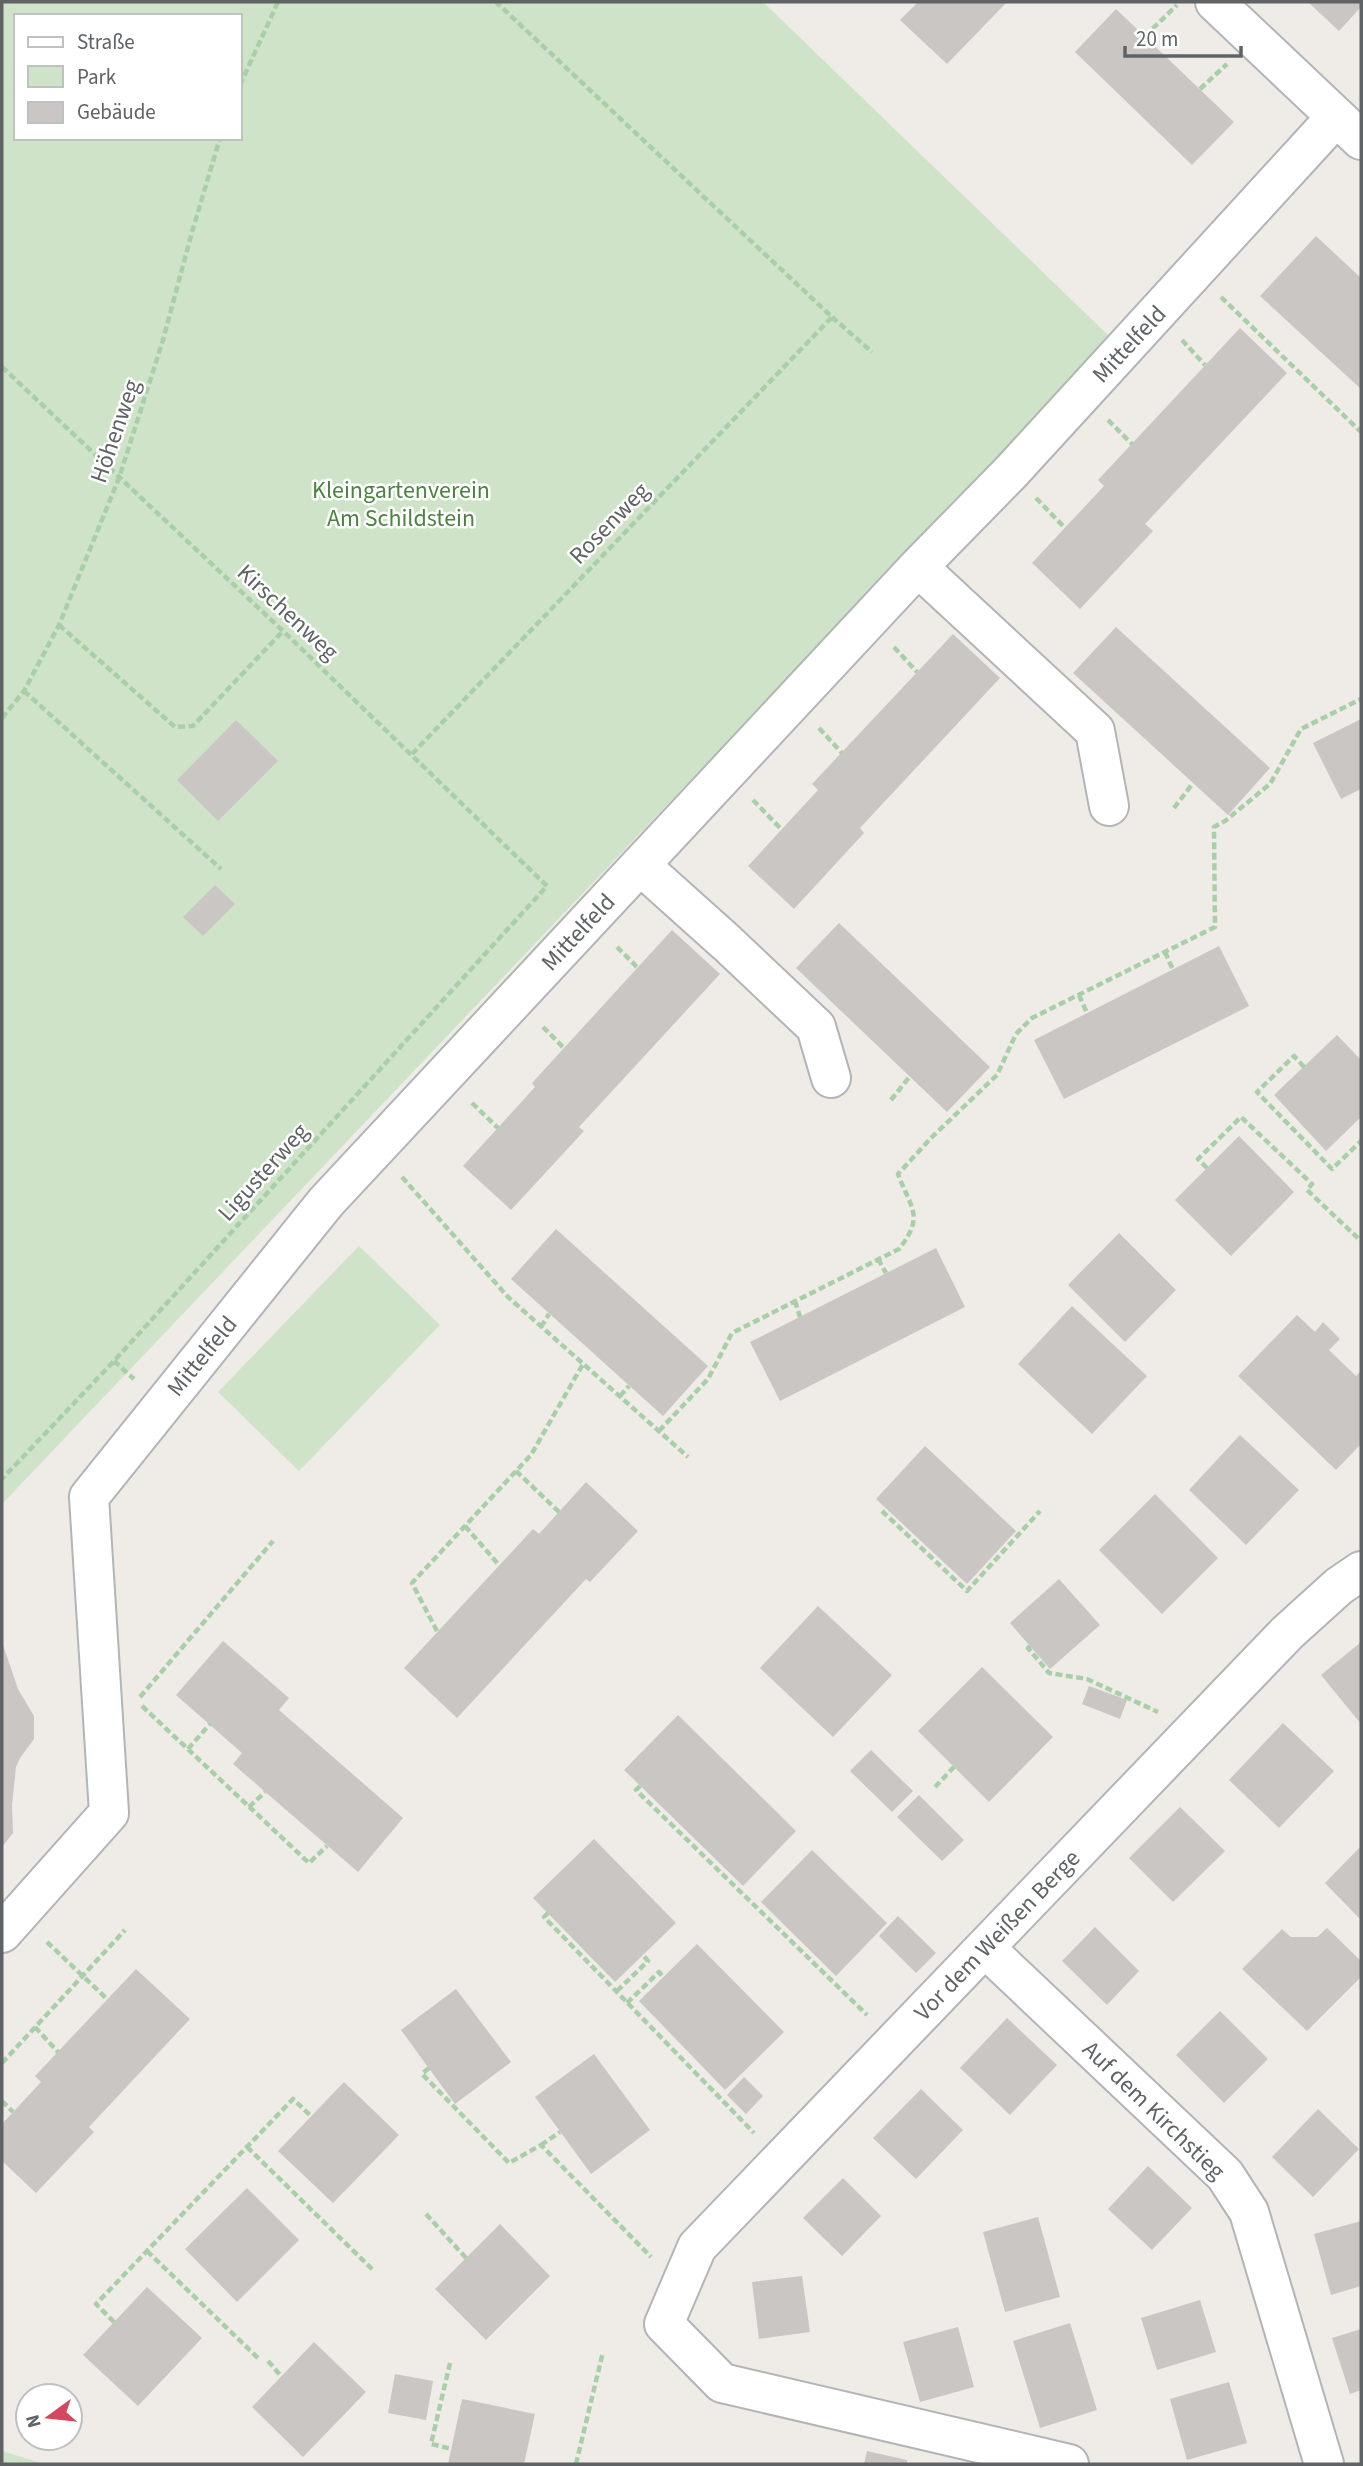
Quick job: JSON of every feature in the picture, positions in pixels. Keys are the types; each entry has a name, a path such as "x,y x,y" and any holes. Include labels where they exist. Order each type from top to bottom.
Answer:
{"street":[{"path":"1215,2 1349,129"},
{"name":"Mittelfeld","path":"10,1924 109,1813 89,1497 326,1202 918,567 1011,472 1195,272 1349,129"},
{"path":"918,567 1095,731 1109,806"},
{"path":"640,865 816,1027 831,1078"},
{"name":"Vor dem Weißen Berge","path":"1069,2464 722,2383 664,2324 697,2248 1287,1633 1339,1586 1361,1571"},
{"name":"Auf dem Kirchstieg","path":"985,1948 1224,2175 1249,2212 1324,2464"}],"path":[{"path":"242,81 278,2"},
{"path":"496,2 872,352"},
{"path":"1145,36 1180,2"},
{"name":"Höhenweg","path":"2,718 24,691 59,625 119,478 163,340 219,140"},
{"path":"1195,272 1361,432"},
{"name":"Rosenweg","path":"412,754 832,317"},
{"name":"Kirschenweg","path":"2,367 412,754 547,887"},
{"path":"59,625 175,727 193,726 283,631"},
{"path":"24,691 221,869"},
{"path":"659,1431 708,1379 732,1333 899,1249 912,1232 915,1218 898,1174 931,1138 997,1075 1016,1034 1032,1018 1215,927 1214,827 1270,784 1301,729 1361,699"},
{"path":"1174,808 1193,783"},
{"name":"Ligusterweg","path":"2,1479 114,1361 547,887"},
{"path":"1164,952 1173,970"},
{"path":"1079,995 1087,1013"},
{"path":"1304,1066 1294,1056 1257,1092 1332,1169 1361,1141"},
{"path":"891,1100 909,1076"},
{"path":"1206,1168 1198,1159 1241,1117 1312,1184 1307,1190 1361,1241"},
{"path":"376,1148 508,1297 688,1457"},
{"path":"878,1259 886,1273"},
{"path":"795,1301 800,1317"},
{"path":"541,1327 549,1314"},
{"path":"114,1361 138,1383"},
{"path":"437,1632 412,1583 531,1455 583,1364"},
{"path":"620,1396 629,1386"},
{"path":"516,1471 559,1512"},
{"path":"882,1511 967,1591 1041,1511"},
{"path":"465,1526 499,1565"},
{"path":"273,1541 137,1701 309,1863 327,1846"},
{"path":"1030,1646 1028,1648 1049,1673 1087,1679 1100,1684 1160,1713 1187,1737"},
{"path":"188,1749 210,1724"},
{"path":"935,1787 954,1767"},
{"path":"640,1786 636,1790 653,1803 788,1933 895,2041"},
{"path":"249,1807 265,1792"},
{"path":"548,1913 544,1917 567,1937 627,2003 780,2160"},
{"path":"10,1924 82,1975 107,1999"},
{"path":"2,2063 125,1930"},
{"path":"617,1992 648,1961 643,1955"},
{"path":"627,2003 659,1972 663,1977"},
{"path":"654,2030 661,2024"},
{"path":"35,2027 58,2052"},
{"path":"679,2055 685,2049"},
{"path":"429,2068 422,2074 509,2163 560,2132"},
{"path":"707,2084 713,2078"},
{"path":"114,2322 96,2304 293,2099 311,2116"},
{"path":"2,2101 12,2112"},
{"path":"541,2145 681,2286"},
{"path":"247,2147 374,2271"},
{"path":"426,2214 466,2258"},
{"path":"147,2251 258,2358"},
{"path":"576,2464 603,2352"},
{"path":"268,2361 281,2376"},
{"path":"450,2363 430,2444 452,2449"}],"green space":[{"name":"Kleingartenverein Am Schildstein","path":"2,2 763,2 1111,338 2,1504"},
{"path":"359,1246 440,1325 299,1471 218,1392"},
{"path":"2,2451 44,2464 2,2464"}],"building":[{"path":"918,2 1007,2 947,64 900,20"},
{"path":"1308,2 1361,2 1361,7 1339,31"},
{"path":"1116,9 1234,122 1192,165 1075,52"},
{"path":"1316,236 1361,278 1361,389 1260,296"},
{"path":"1240,328 1287,373 1145,524 1153,531 1080,609 1032,563 1104,486 1098,480"},
{"path":"1116,627 1270,768 1228,815 1073,673"},
{"path":"953,634 1000,678 860,828 864,833 794,909 748,866 818,790 812,784"},
{"path":"1361,719 1361,789 1341,799 1313,743"},
{"path":"236,720 278,761 218,821 177,780"},
{"path":"215,885 235,904 203,936 183,917"},
{"path":"839,923 990,1067 947,1112 796,968"},
{"path":"672,930 720,974 579,1127 584,1131 511,1210 463,1166 535,1087 532,1083"},
{"path":"1219,946 1249,1006 1064,1099 1034,1040"},
{"path":"1337,1035 1361,1060 1361,1117 1326,1151 1274,1095"},
{"path":"1239,1136 1294,1192 1231,1256 1175,1200"},
{"path":"556,1229 708,1366 663,1416 511,1279"},
{"path":"1119,1233 1176,1290 1125,1342 1068,1285"},
{"path":"936,1248 965,1307 780,1401 750,1342"},
{"path":"1072,1306 1147,1376 1092,1434 1018,1364"},
{"path":"1297,1315 1315,1332 1323,1322 1340,1339 1329,1350 1356,1376 1361,1371 1361,1444 1336,1470 1238,1376"},
{"path":"1240,1435 1299,1490 1246,1545 1189,1490"},
{"path":"925,1446 1016,1531 967,1584 876,1499"},
{"path":"586,1482 638,1531 590,1582 586,1579 457,1718 404,1668 533,1529 539,1534"},
{"path":"1155,1494 1218,1558 1162,1614 1099,1550"},
{"path":"1059,1579 1100,1625 1050,1669 1010,1623"},
{"path":"818,1606 892,1675 833,1737 760,1668"},
{"path":"223,1641 289,1698 279,1710 403,1818 358,1872 233,1764 242,1753 176,1695"},
{"path":"2,1642 18,1689 34,1716 34,1739 16,1767 12,1805 13,1833 2,1847"},
{"path":"1361,1642 1361,1724 1321,1675"},
{"path":"982,1667 1053,1737 989,1802 918,1731"},
{"path":"1089,1686 1127,1700 1120,1719 1082,1704"},
{"path":"678,1715 796,1831 743,1886 624,1770"},
{"path":"1283,1723 1334,1771 1279,1828 1229,1780"},
{"path":"871,1750 913,1791 892,1812 850,1771"},
{"path":"919,1795 964,1840 942,1861 897,1817"},
{"path":"1180,1807 1225,1851 1173,1902 1129,1858"},
{"path":"594,1839 676,1923 615,1982 533,1898"},
{"path":"1361,1846 1361,1920 1325,1883"},
{"path":"812,1850 887,1923 836,1976 761,1902"},
{"path":"898,1916 936,1953 916,1973 879,1936"},
{"path":"1095,1927 1139,1971 1107,2005 1062,1961"},
{"path":"1327,1928 1361,1961 1361,1977 1307,2031 1242,1969 1282,1929 1291,1937 1317,1937"},
{"path":"697,1944 784,2032 725,2090 639,2001"},
{"path":"136,1969 190,2019 89,2127 94,2132 36,2193 2,2161 2,2124 41,2082 35,2076"},
{"path":"456,1989 511,2062 455,2104 401,2030"},
{"path":"1220,2011 1268,2059 1224,2103 1176,2055"},
{"path":"1007,2018 1057,2065 1010,2115 960,2068"},
{"path":"594,2054 650,2130 591,2174 535,2097"},
{"path":"744,2077 763,2096 746,2114 727,2095"},
{"path":"344,2082 399,2135 333,2203 278,2151"},
{"path":"921,2089 963,2130 916,2179 873,2138"},
{"path":"1318,2109 1359,2149 1313,2197 1272,2157"},
{"path":"1148,2166 1192,2208 1152,2250 1108,2209"},
{"path":"843,2178 881,2216 842,2256 803,2218"},
{"path":"247,2188 299,2240 237,2302 185,2249"},
{"path":"1038,2217 1060,2297 1005,2312 983,2232"},
{"path":"1361,2221 1361,2286 1331,2295 1314,2234"},
{"path":"500,2224 550,2276 486,2340 435,2289"},
{"path":"802,2276 810,2332 759,2339 752,2282"},
{"path":"147,2287 202,2338 138,2406 83,2355"},
{"path":"1200,2300 1216,2352 1157,2370 1141,2318"},
{"path":"1070,2323 1097,2410 1040,2428 1013,2341"},
{"path":"958,2327 974,2387 920,2402 903,2342"},
{"path":"1361,2329 1361,2390 1350,2394 1332,2338"},
{"path":"314,2342 366,2392 303,2457 252,2407"},
{"path":"395,2374 433,2381 426,2420 388,2413"},
{"path":"1229,2382 1247,2443 1187,2460 1170,2399"},
{"path":"462,2399 535,2414 524,2464 448,2464"},
{"path":"867,2451 907,2460 907,2464 864,2464"}]}
